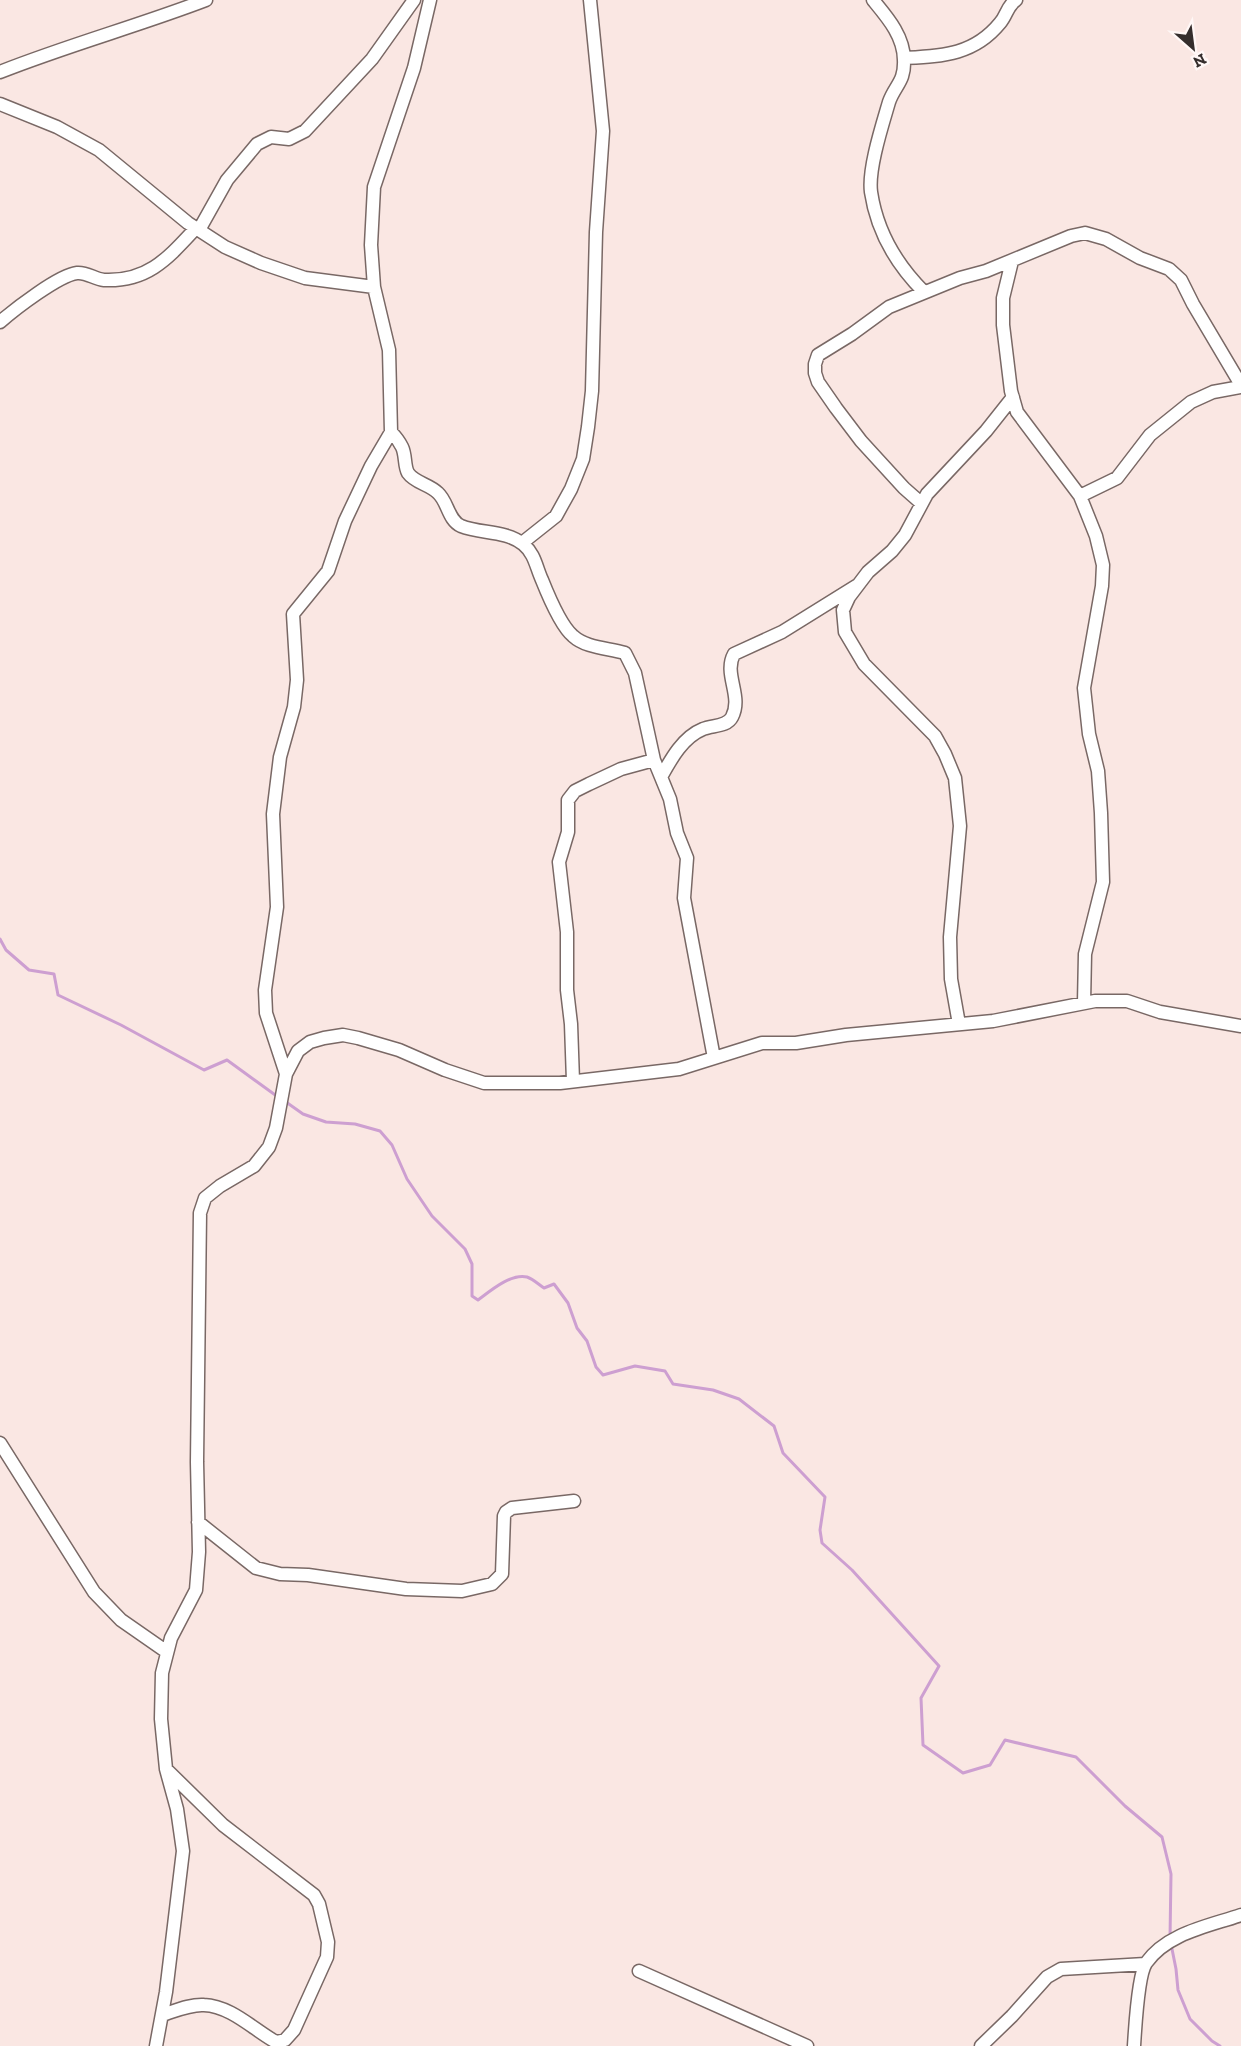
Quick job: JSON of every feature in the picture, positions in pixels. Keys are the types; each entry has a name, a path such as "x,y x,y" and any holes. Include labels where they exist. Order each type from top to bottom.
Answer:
{"street":[{"path":"0,72 45,54 144,23 206,0"},
{"path":"0,322 29,298 77,273 87,274 100,280 120,280 137,277 152,270 197,229 227,180 257,144 272,137 289,139 305,131 372,59 414,0"},
{"path":"286,1074 266,1013 265,990 277,907 273,814 280,757 294,707 297,680 293,614 328,571 345,521 391,432 389,350 374,287 371,245 374,186 414,68 430,0"},
{"path":"522,543 556,516 571,489 583,459 588,427 592,391 596,232 603,131 590,0"},
{"path":"873,0 889,19 901,40 905,58 903,77 890,99 874,158 871,191 880,227 895,258 924,292"},
{"path":"905,58 937,56 962,51 975,45 1002,22 1010,4 1016,0"},
{"path":"0,104 57,127 99,150 197,229 225,247 261,263 305,278 374,287"},
{"path":"921,504 861,441 818,382 815,364 818,355 860,329 889,307 960,278 986,271 1085,233 1106,239 1140,258 1168,269 1181,280 1241,386 1213,392 1191,402 1150,435 1117,478 1080,496"},
{"path":"1012,261 1003,298 1008,371 1017,412 1080,496 1096,536 1103,565 1102,586 1084,688 1089,734 1099,782 1103,882 1085,954 1084,1003"},
{"path":"959,1024 951,979 950,937 960,826 955,778 935,736 864,664 845,632 843,610 868,572 892,551 905,535 927,494 986,431 1013,397"},
{"path":"391,432 402,446 410,476 429,485 440,494 453,520 461,526 504,535 522,543 530,552 562,622 573,637 595,647 625,653 635,673 654,760 670,800 677,833 687,858 684,898 714,1058"},
{"path":"661,777 688,738 700,730 727,722 733,716 736,696 730,661 734,654 782,632 859,584"},
{"path":"573,1081 567,990 567,932 559,862 568,832 568,800 575,791 621,769 654,760"},
{"path":"156,2046 173,1944 183,1851 177,1809 166,1769 161,1719 162,1673 171,1638 196,1590 199,1552 197,1462 200,1213 206,1198 220,1186 254,1166 269,1147 276,1128 286,1074 298,1051 310,1042 343,1035 399,1050 484,1083 573,1081 679,1069 762,1043 796,1042 993,1021 1095,1001 1127,1001 1160,1012 1241,1026"},
{"path":"0,1443 94,1592 121,1620 167,1652"},
{"path":"198,1522 256,1568 406,1589 462,1591 492,1584 502,1575 506,1512 513,1508 574,1501"},
{"path":"162,2015 204,2005 218,2008 241,2019 276,2043 285,2040 294,2030 327,1957 328,1942 323,1918 314,1895 224,1825 166,1769"},
{"path":"1134,2046 1140,1984 1145,1964 1170,1940 1241,1915"},
{"path":"981,2046 1047,1977 1061,1970 1145,1964"},
{"path":"639,1971 807,2046"}],"waterway":[{"path":"0,939 6,950 29,970 54,974 58,995 121,1025 204,1070 227,1060 278,1097"},
{"path":"286,1102 303,1114 326,1122 355,1124 380,1131 392,1145 407,1179 432,1216 465,1249 472,1264 472,1296 478,1300 501,1284 521,1276 533,1280 544,1288 554,1284 568,1303 577,1328 587,1341 596,1367 603,1375 635,1366 665,1371 673,1384 713,1390 739,1399 774,1426 783,1453 825,1497 820,1530 822,1543 852,1570 939,1666 921,1698 923,1745 963,1773 990,1765 1005,1740 1076,1757 1125,1806 1162,1837 1171,1874 1170,1938"},
{"path":"1171,1944 1178,1990 1190,2019 1220,2046"}]}
